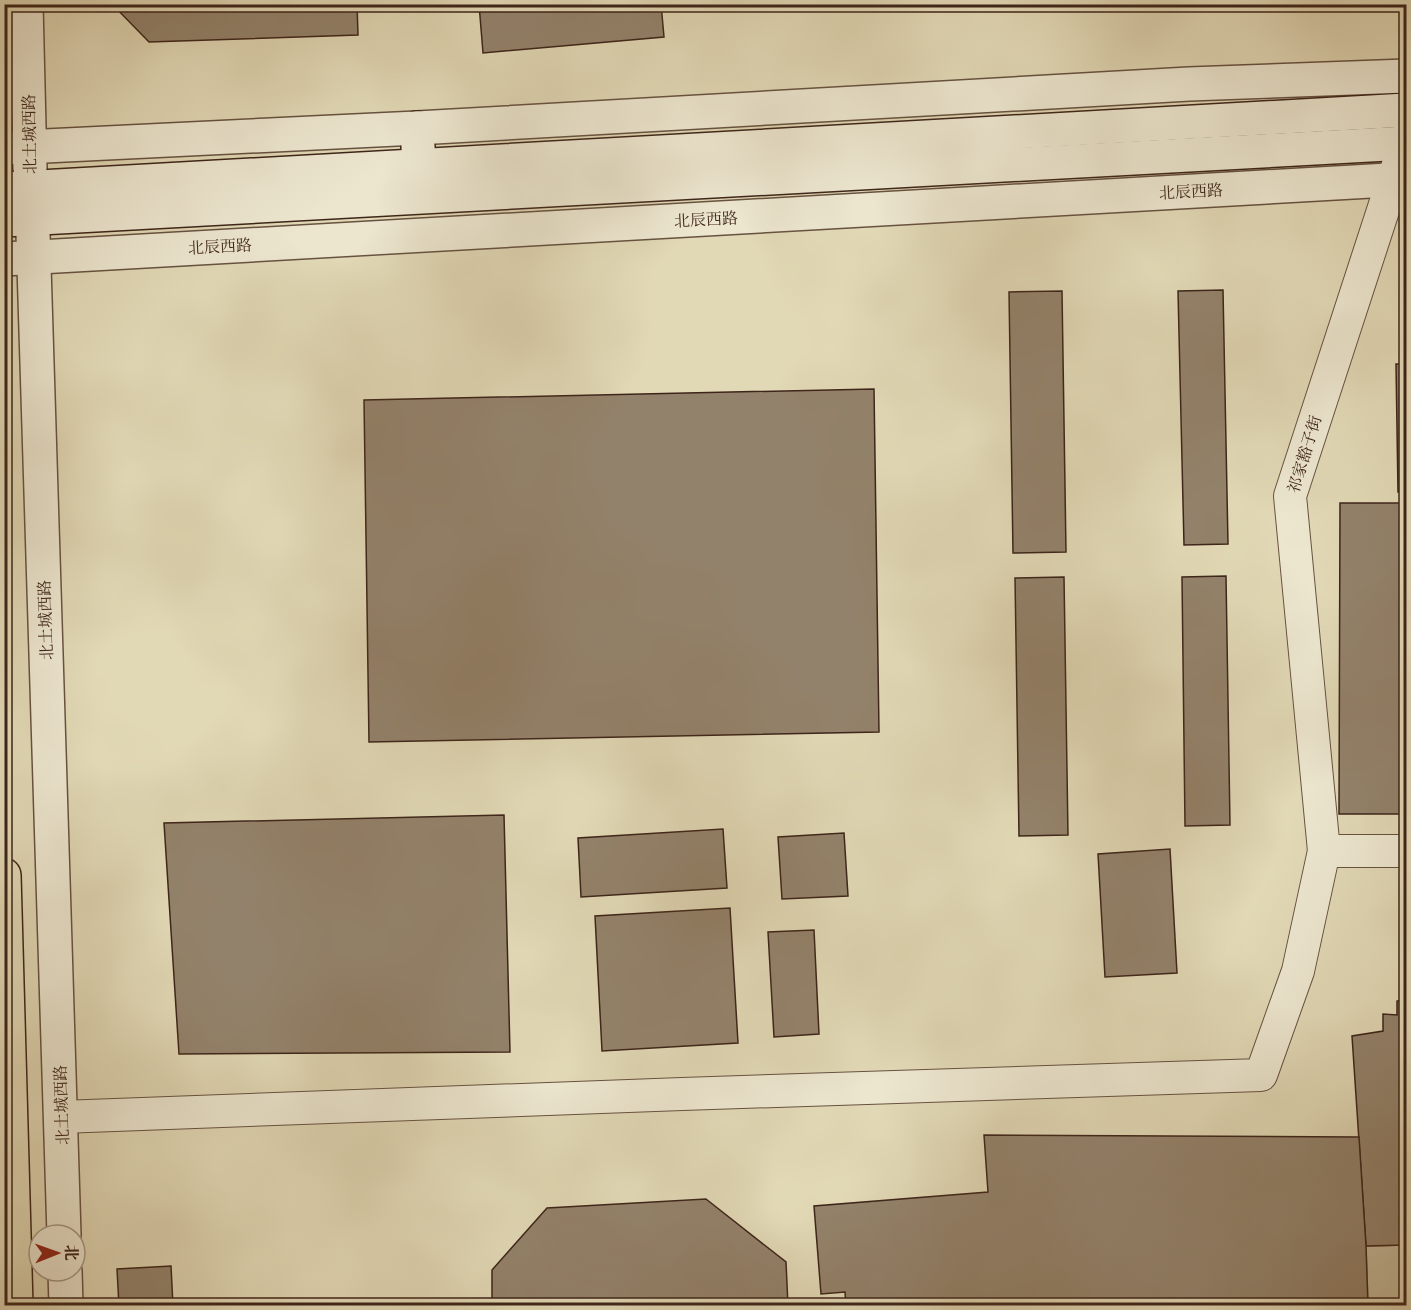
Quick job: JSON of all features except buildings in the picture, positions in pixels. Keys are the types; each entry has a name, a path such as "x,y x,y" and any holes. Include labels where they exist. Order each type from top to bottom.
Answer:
{"main road":[{"path":"4,875 16,1305"}],"street":[{"name":"北土城西路","path":"26,4 17,147 19,258 61,1117 64,1223"},
{"path":"17,147 417,128 1189,84 1407,76"},
{"path":"18,204 419,165 1407,110"},
{"path":"417,128 419,165"},
{"path":"18,204 1406,143"},
{"name":"祁家豁子街","path":"61,1117 1261,1075 1298,971 1324,851 1290,496 1400,179 1406,143"},
{"name":"北辰西路","path":"19,258 1400,179"},
{"path":"1324,851 1407,851"},
{"path":"65,1283 66,1305"}],"shaded area":[{"path":"1406,1245 1406,1305 1368,1305 1366,1246"}]}
